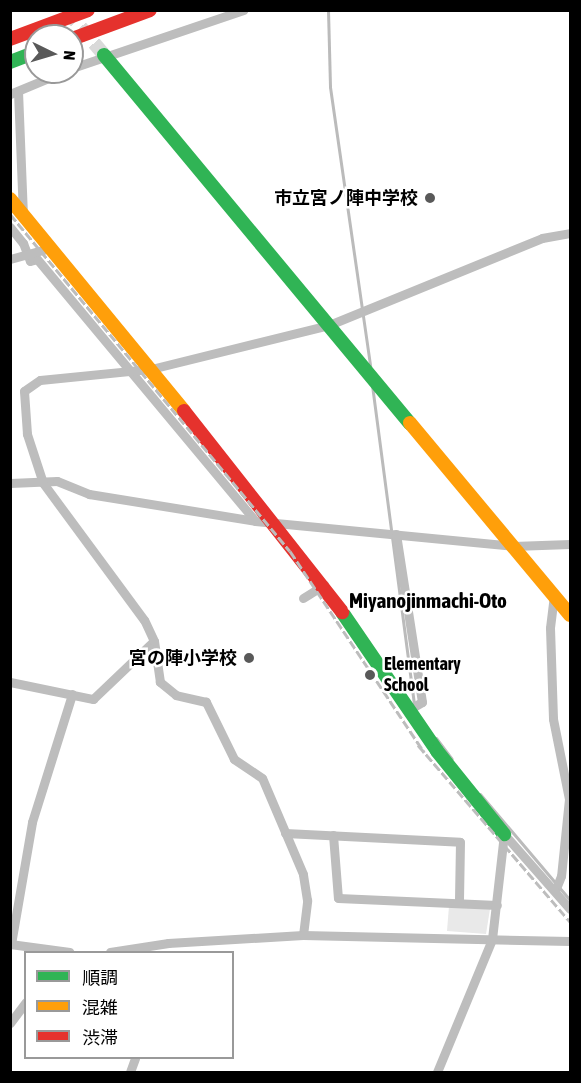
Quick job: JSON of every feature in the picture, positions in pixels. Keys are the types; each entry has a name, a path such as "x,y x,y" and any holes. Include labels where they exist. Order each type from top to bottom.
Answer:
{"main road":[{"path":"10,39 88,10"},
{"path":"84,35 150,10"},
{"path":"104,55 570,615"},
{"path":"10,199 275,522 324,585 408,710 504,834"}],"street":[{"path":"84,63 243,10"},
{"path":"24,216 14,93 35,84"},
{"path":"10,227 30,261 37,259 255,521"},
{"path":"303,935 306,891 262,778 234,759 206,702 176,695 160,682 154,641 144,620 43,483 27,434 24,391 40,380 151,369 329,325 542,238 570,233"},
{"path":"10,259 50,248"},
{"path":"10,483 57,481 89,494 255,521 513,546 570,544"},
{"path":"396,534 422,702 408,710"},
{"path":"303,598 324,585"},
{"path":"554,595 550,628 553,718 569,799 561,876 555,891"},
{"path":"10,682 93,699 154,641"},
{"path":"47,950 11,944 32,822 72,694"},
{"path":"285,833 460,842 459,901"},
{"path":"504,834 570,909"},
{"path":"437,1072 492,939 504,834"},
{"path":"333,835 338,898 459,901 497,905"},
{"path":"124,951 303,935 570,940"},
{"path":"10,1023 24,1005"}],"shaded area":[{"path":"449,906 490,909 486,934 447,931"}],"waterway":[{"path":"328,10 330,87 370,366"},
{"path":"372,385 414,705"},
{"path":"436,738 452,759"},
{"path":"480,794 570,900"}],"tunnel":[{"path":"67,11 104,55"}],"railway":[{"path":"10,214 290,551 424,752"},
{"path":"418,745 570,922"}],"traffic: fast":[{"path":"104,55 410,423"},
{"path":"10,62 24,57"},
{"path":"342,612 437,751 504,834"}],"traffic: slow":[{"path":"10,199 184,411"},
{"path":"410,423 570,615"}],"traffic: jam":[{"path":"10,39 88,10"},
{"path":"84,35 150,10"},
{"path":"184,411 342,612"}],"place":[{"name":"市立宮ノ陣中学校","path":"430,198"},
{"name":"宮の陣小学校","path":"249,658"},
{"name":"Elementary School","path":"370,675"}],"district":[{"name":"Miyanojinmachi-Oto","path":"428,600"}]}
